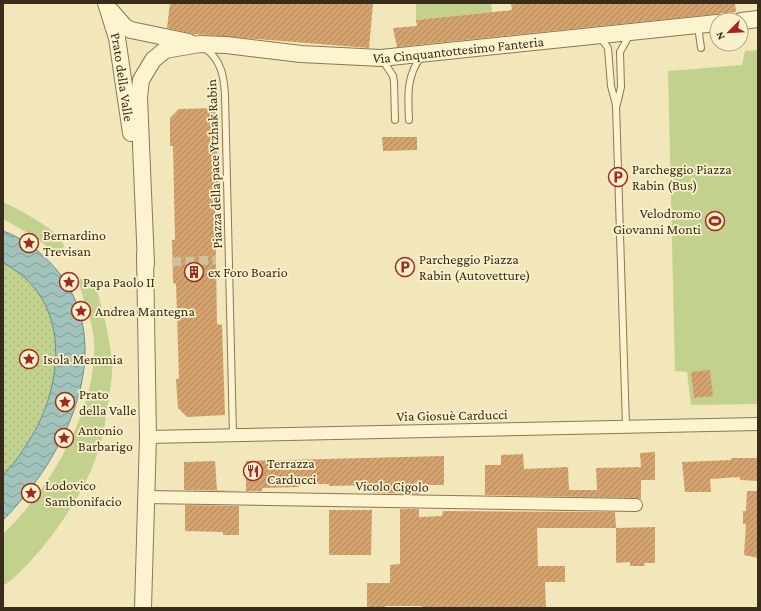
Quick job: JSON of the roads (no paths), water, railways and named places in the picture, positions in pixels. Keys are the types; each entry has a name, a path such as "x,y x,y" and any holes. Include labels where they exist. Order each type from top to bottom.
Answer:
{"street":[{"name":"Via Cinquantottesimo Fanteria","path":"106,3 115,17 125,27 131,30 200,44 233,46 301,54 381,58 709,25"},
{"name":"Prato della Valle","path":"106,3 117,38 122,63 135,160 146,264 148,437 143,608"},
{"name":"Via Cinquantottesimo Fanteria","path":"146,264 139,97 141,80 153,60 165,50 200,44"},
{"name":"Via Giosuè Carducci","path":"148,437 758,424"},
{"name":"Vicolo Cigolo","path":"146,497 636,505"}],"lane":[{"path":"698,26 700,48"},
{"path":"616,105 621,87 620,52 631,33"},
{"path":"599,36 608,48 611,86 616,105 623,372 626,426"},
{"name":"Piazza della pace Ytzhak Rabin","path":"200,44 208,50 220,64 224,79 233,436"},
{"path":"409,120 410,77 415,65 424,54"},
{"path":"381,58 393,76 395,120"}],"water":[{"path":"3,231 20,239 35,249 60,274 77,305 84,337 84,370 76,404 63,436 46,467 25,495 3,520 2,480 5,473 15,462 36,429 46,407 52,384 55,361 55,337 50,315 40,295 24,277 3,263"}],"tunnel":[{"path":"172,262 216,260"}],"place":[{"name":"Parcheggio Piazza Rabin (Bus)","path":"618,177"},
{"name":"Velodromo Giovanni Monti","path":"715,221"},
{"name":"Bernardino Trevisan","path":"29,243"},
{"name":"Parcheggio Piazza Rabin (Autovetture)","path":"405,267"},
{"name":"ex Foro Boario","path":"194,272"},
{"name":"Papa Paolo II","path":"69,282"},
{"name":"Andrea Mantegna","path":"81,311"},
{"name":"Isola Memmia","path":"29,359"},
{"name":"Prato della Valle","path":"65,402"},
{"name":"Antonio Barbarigo","path":"64,438"},
{"name":"Terrazza Carducci","path":"253,471"},
{"name":"Lodovico Sambonifacio","path":"31,493"}]}
